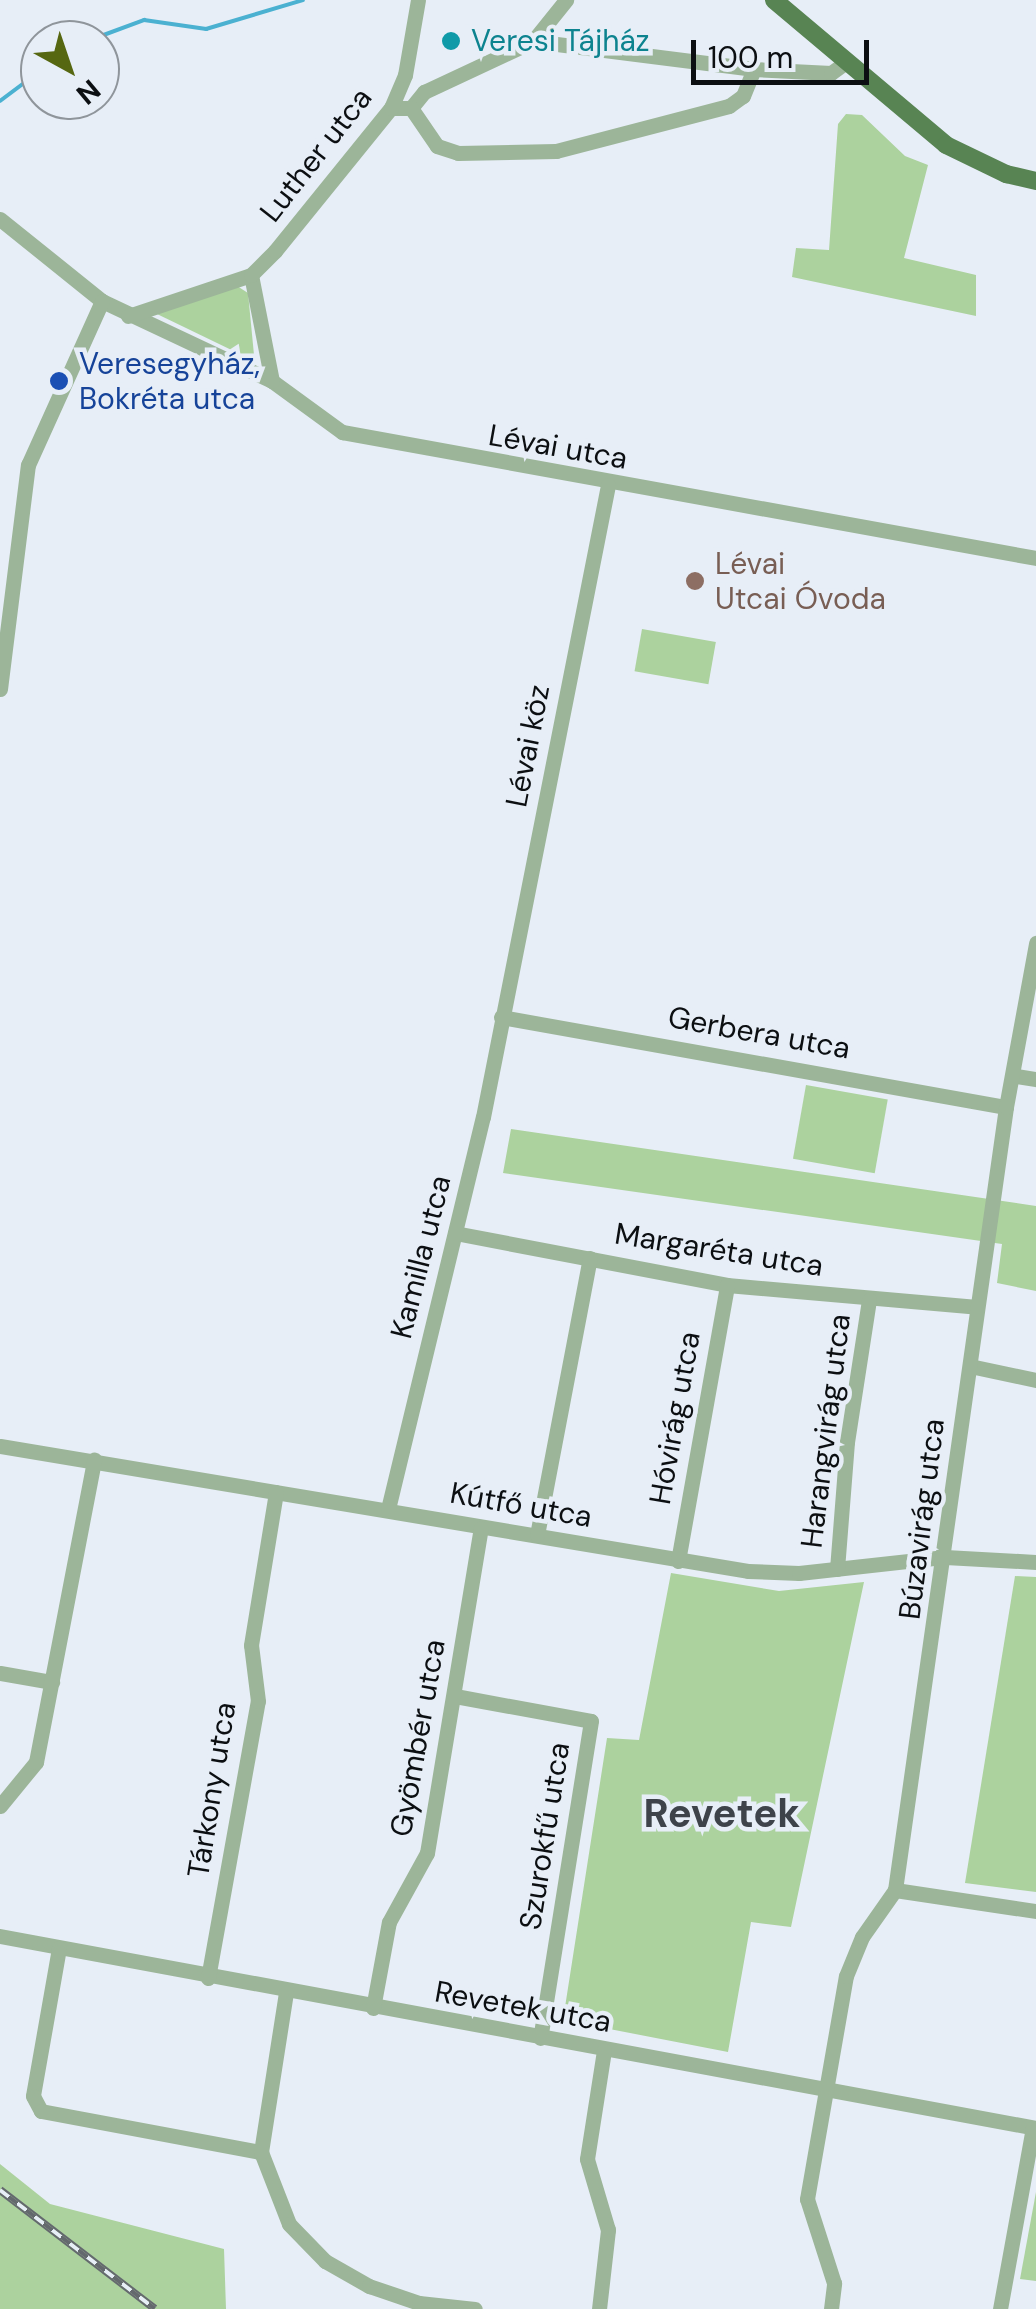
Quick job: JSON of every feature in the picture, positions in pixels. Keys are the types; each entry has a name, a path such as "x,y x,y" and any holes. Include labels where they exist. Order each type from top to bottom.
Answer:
{"main road":[{"path":"774,0 845,64 946,145 1036,182"}],"street":[{"name":"Luther utca","path":"251,275 391,108 404,75 418,0"},
{"path":"411,108 424,92 533,41 566,0"},
{"path":"533,41 754,69 831,73 845,64"},
{"path":"411,108 438,146 458,153 556,151 729,106 743,96 754,69"},
{"path":"404,75 424,92"},
{"path":"391,108 411,108"},
{"name":"Lévai utca","path":"0,219 102,301 272,381 342,432 608,485 1036,558"},
{"path":"128,316 251,275 272,381"},
{"path":"0,689 28,465 102,301"},
{"name":"Lévai köz","path":"502,1017 608,485"},
{"name":"Búzavirág utca","path":"831,2309 834,2283 806,2199 829,2090 846,1976 862,1937 896,1890 1006,1107 1016,1076 1036,943"},
{"name":"Gerbera utca","path":"502,1017 1006,1107"},
{"name":"Kamilla utca","path":"388,1509 502,1017"},
{"path":"1016,1076 1036,1079"},
{"name":"Margaréta utca","path":"455,1232 727,1285 977,1307"},
{"path":"537,1535 590,1258"},
{"name":"Hóvirág utca","path":"678,1561 727,1285"},
{"name":"Harangvirág utca","path":"837,1569 847,1442 869,1300"},
{"path":"970,1366 1036,1380"},
{"name":"Kútfő utca","path":"0,1446 748,1571 837,1569 945,1556 1036,1562"},
{"path":"0,1806 36,1762 94,1460"},
{"name":"Tárkony utca","path":"208,1978 258,1702 251,1646 276,1492"},
{"name":"Gyömbér utca","path":"374,2008 389,1922 427,1853 481,1528"},
{"path":"0,1673 52,1682"},
{"name":"Szurokfű utca","path":"455,1696 591,1721 540,2038"},
{"path":"896,1890 1036,1911"},
{"name":"Revetek utca","path":"0,1936 286,1994 1034,2128"},
{"path":"59,1948 33,2096 41,2111 261,2152"},
{"path":"286,1994 261,2152 289,2224 325,2260 369,2286 420,2303 475,2309"},
{"path":"599,2309 608,2230 587,2159 604,2050"},
{"path":"1000,2309 1034,2128"}],"green space":[{"path":"846,114 862,115 905,156 928,165 904,258 976,275 976,316 792,277 796,248 829,250 838,124"},
{"path":"234,284 248,293 254,355 246,357 157,314"},
{"path":"642,629 716,642 708,684 635,671"},
{"path":"806,1085 888,1099 875,1173 793,1159"},
{"path":"511,1129 1036,1206 1036,1291 997,1283 1002,1244 503,1173"},
{"path":"671,1573 779,1591 864,1582 791,1927 751,1922 728,2052 563,2020 607,1738 639,1740"},
{"path":"1015,1576 1036,1577 1036,1892 965,1883"},
{"path":"0,2164 50,2204 224,2249 226,2309 0,2309"},
{"path":"1036,2192 1036,2281 1020,2279"}],"waterway":[{"path":"120,29 144,20 206,29 303,0"},
{"path":"0,101 20,86"}],"railway":[{"path":"0,2190 155,2309"}],"place":[{"name":"Veresi Tájház","path":"451,41"},
{"name":"Veresegyház, Bokréta utca","path":"59,381"},
{"name":"Lévai Utcai Óvoda","path":"695,581"}],"district":[{"name":"Revetek","path":"722,1813"}]}
